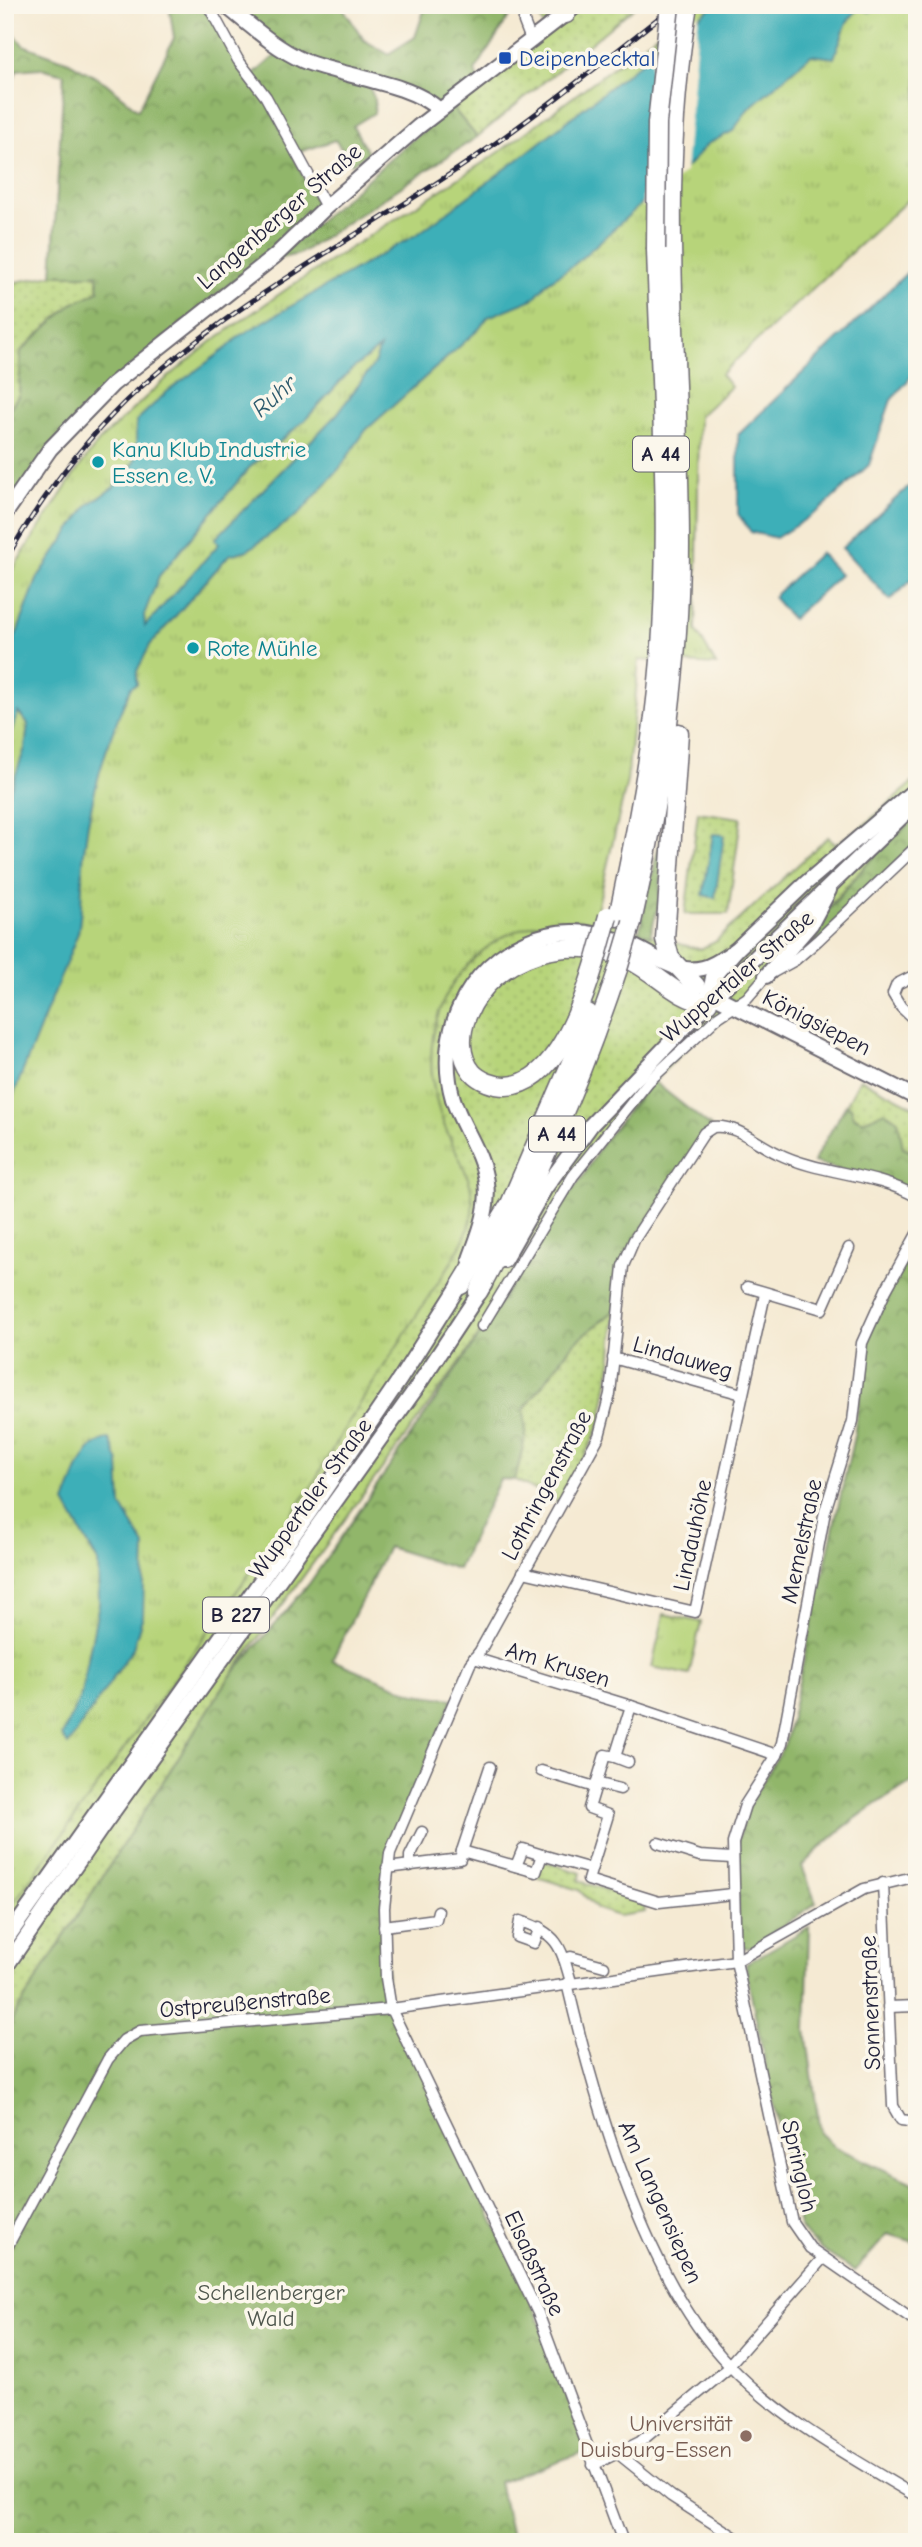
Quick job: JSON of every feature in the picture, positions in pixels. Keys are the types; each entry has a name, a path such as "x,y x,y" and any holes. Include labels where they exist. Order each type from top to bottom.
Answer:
{"highway":[{"name":"A 44","path":"469,1289 549,1153 589,1058 606,965 667,740 668,659 655,188 657,123 670,5"},
{"name":"A 44","path":"619,918 650,740 668,659 680,545 671,184 680,50 688,5"},
{"path":"619,918 606,965 564,1040 538,1073 527,1081 499,1086 472,1071 462,1049 462,1038 475,1003 503,971 551,949 584,947 615,954 645,968 694,1002 707,995 669,965 665,933 680,701 668,659"}],"main road":[{"path":"225,5 283,50 304,61 418,95 439,110"},
{"name":"Langenberger Straße","path":"5,514 50,449 80,415 143,359 275,256 326,207 439,110 570,8"},
{"name":"Wuppertaler Straße","path":"707,995 713,977 736,950 806,883 917,788"},
{"name":"Wuppertaler Straße","path":"707,995 917,802"},
{"path":"766,976 811,924 833,881"},
{"path":"469,1289 488,1195 478,1152 460,1117 449,1081 448,1042 462,999 486,968 504,954 546,935 595,934 633,946 669,965 701,969 736,950"},
{"path":"469,1289 500,1266 545,1188 591,1125 707,995"},
{"name":"Königsiepen","path":"707,995 733,1005 917,1098"},
{"name":"Wuppertaler Straße","path":"5,1941 469,1289"},
{"name":"Wuppertaler Straße","path":"5,1968 94,1837 415,1390 469,1289"}],"street":[{"path":"208,5 238,60 266,97 326,207"},
{"path":"524,5 524,22 531,40"},
{"name":"Wuppertaler Straße","path":"482,1326 573,1176 649,1081 733,1005 747,998 766,976 796,960 917,846"},
{"path":"917,974 899,982 893,992 897,1002 917,1022"},
{"name":"Lothringenstraße","path":"391,2010 387,1992 384,1926 387,1868 399,1829 474,1658 599,1436 607,1412 619,1281 628,1252 704,1133 713,1127 733,1129 803,1164 890,1184 917,1197"},
{"name":"Memelstraße","path":"736,1961 732,1858 740,1816 777,1755 825,1511 853,1420 860,1348 875,1311 917,1234"},
{"path":"747,1287 822,1309 849,1248"},
{"name":"Lindauhöhe","path":"523,1572 695,1612 765,1294"},
{"name":"Lindauweg","path":"613,1358 742,1394"},
{"name":"Am Krusen","path":"474,1658 631,1706 777,1755"},
{"name":"Am Krusen","path":"596,1785 605,1755 615,1757 631,1706"},
{"path":"615,1757 628,1762"},
{"path":"387,1868 460,1859 490,1767"},
{"path":"541,1771 596,1785 620,1788"},
{"path":"596,1785 589,1808 608,1815 588,1880 659,1902 732,1894"},
{"path":"410,1866 422,1832"},
{"path":"659,1843 700,1856 732,1858"},
{"path":"516,1866 523,1849 591,1870"},
{"path":"462,1851 536,1872 541,1855"},
{"name":"Ostpreußenstraße","path":"5,2251 108,2059 131,2035 160,2027 391,2010 569,1982 736,1961 857,1892 917,1876"},
{"name":"Sonnenstraße","path":"883,1883 893,2106 901,2120 917,2122"},
{"path":"384,1926 436,1919 438,1911"},
{"path":"540,1927 561,1944 569,1982"},
{"path":"564,1959 571,1957 604,1966"},
{"name":"Springloh","path":"736,1961 789,2211 802,2241 822,2258 917,2322"},
{"name":"Am Langensiepen","path":"569,1982 592,2083 635,2203 676,2288 730,2366 804,2427 917,2497"},
{"path":"888,2007 917,2006"},
{"name":"Elsaßstraße","path":"391,2010 538,2314 560,2366 593,2465 623,2542"},
{"path":"593,2465 620,2455 647,2437 730,2366 822,2258"},
{"path":"620,2455 671,2496 742,2542"}],"green space":[{"path":"169,5 209,5 252,76 283,49 226,5 341,5 364,40 388,54 415,37 426,5 516,5 475,71 478,81 439,109 367,80 375,101 374,113 353,126 368,153 352,164 335,140 297,153 260,87 317,205 270,250 111,384 5,511 5,415 19,395 21,351 72,304 99,291 97,275 52,275 64,74 40,68 17,70 9,92 5,91 5,21 23,45 69,62 106,83 138,110 174,38"},
{"path":"533,5 637,5 477,137 451,106 548,34"},
{"path":"696,5 917,5 917,201 912,196 721,374 731,387 699,416 696,630 716,665 639,660 627,781 594,922 549,922 519,929 505,936 480,953 462,972 448,992 439,1013 433,1036 433,1084 438,1108 471,1186 472,1210 462,1244 352,1417 312,1486 5,1915 5,581 99,441 160,384 211,342 291,286 498,153"},
{"path":"451,106 477,137 299,254 276,259"},
{"path":"52,275 97,275 99,292 72,304 21,351 19,395 5,415 5,284"},
{"path":"916,780 917,816 866,865 746,998 718,1016 598,1138 568,1194 471,1347 229,1678 15,2014 5,2035 5,1912 428,1088 429,1034 437,1007 451,983 468,962 488,945 511,932 564,918 606,921 701,949 715,942 828,837 835,844 862,827"},
{"path":"698,812 741,818 728,914 685,914"},
{"path":"917,816 917,848 825,938 786,961 866,865"},
{"path":"662,832 666,834 658,906 650,936 639,932"},
{"path":"860,1079 917,1108 917,1154 903,1148 897,1123 891,1115 885,1112 863,1121 854,1116 851,1107 846,1105"},
{"name":"Schellenberger Wald","path":"653,1081 711,1127 627,1251 615,1310 573,1344 524,1409 526,1434 515,1480 500,1479 458,1569 388,1547 332,1660 415,1694 453,1699 388,1852 386,1993 537,2314 587,2451 499,2482 512,2542 5,2542 5,2035 15,2014 229,1678 309,1584 482,1332 602,1143"},
{"path":"846,1105 851,1107 854,1117 863,1121 885,1112 898,1120 903,1148 917,1154 917,1193 813,1162"},
{"path":"917,1238 917,1569 910,1604 917,1639 917,1780 856,1818 802,1866 816,1903 750,1948 742,1947 739,1940 737,1844 748,1807 785,1744 854,1436 869,1333"},
{"path":"615,1310 612,1356 601,1423 561,1503 515,1480 526,1434 524,1410 573,1344"},
{"path":"664,1614 701,1622 689,1675 652,1667"},
{"path":"542,1861 581,1873 579,1881 651,1904 644,1905 645,1912 618,1916 597,1909 579,1890 537,1877"},
{"path":"809,1927 806,2030 820,2133 835,2147 917,2185 917,2243 888,2234 855,2271 817,2246 799,2226 747,1975 746,1964"}],"water":[{"name":"Ruhr","path":"714,5 883,5 870,12 859,8 847,22 834,58 811,55 748,109 733,131 707,144 690,164 660,187 575,264 548,282 533,299 488,317 479,329 366,430 339,469 299,514 248,550 229,555 150,645 137,671 137,684 131,687 115,727 95,789 84,852 78,933 5,1116 5,805 25,748 28,724 18,712 5,753 5,707 13,696 14,641 38,577 88,505 114,487 118,478 131,469 136,457 136,421 168,391 239,336 419,233 520,158","holes":["380,348 374,364 337,414 215,539 219,544 145,626 144,615 159,576 249,468 305,420 351,370"]},
{"path":"912,268 917,273 917,370 891,400 869,465 820,510 776,538 751,532 738,514 738,435"},
{"path":"917,479 917,575 890,600 842,548"},
{"path":"820,553 840,575 792,619 773,597"},
{"path":"713,834 724,835 715,898 703,895"},
{"path":"110,1439 119,1463 121,1505 145,1546 143,1615 133,1648 68,1745 62,1736 81,1695 99,1603 98,1562 65,1503 86,1454 101,1441"}],"pier":[{"path":"699,13 685,172 642,208 652,50"}],"railway":[{"path":"5,561 45,497 75,457 108,419 167,364 256,298 490,147 675,5"}],"place":[{"name":"Deipenbecktal","path":"505,58"},
{"name":"Kanu Klub Industrie Essen e. V.","path":"98,462"},
{"name":"Rote Mühle","path":"193,648"},
{"name":"Universität Duisburg-Essen","path":"746,2436"}]}
